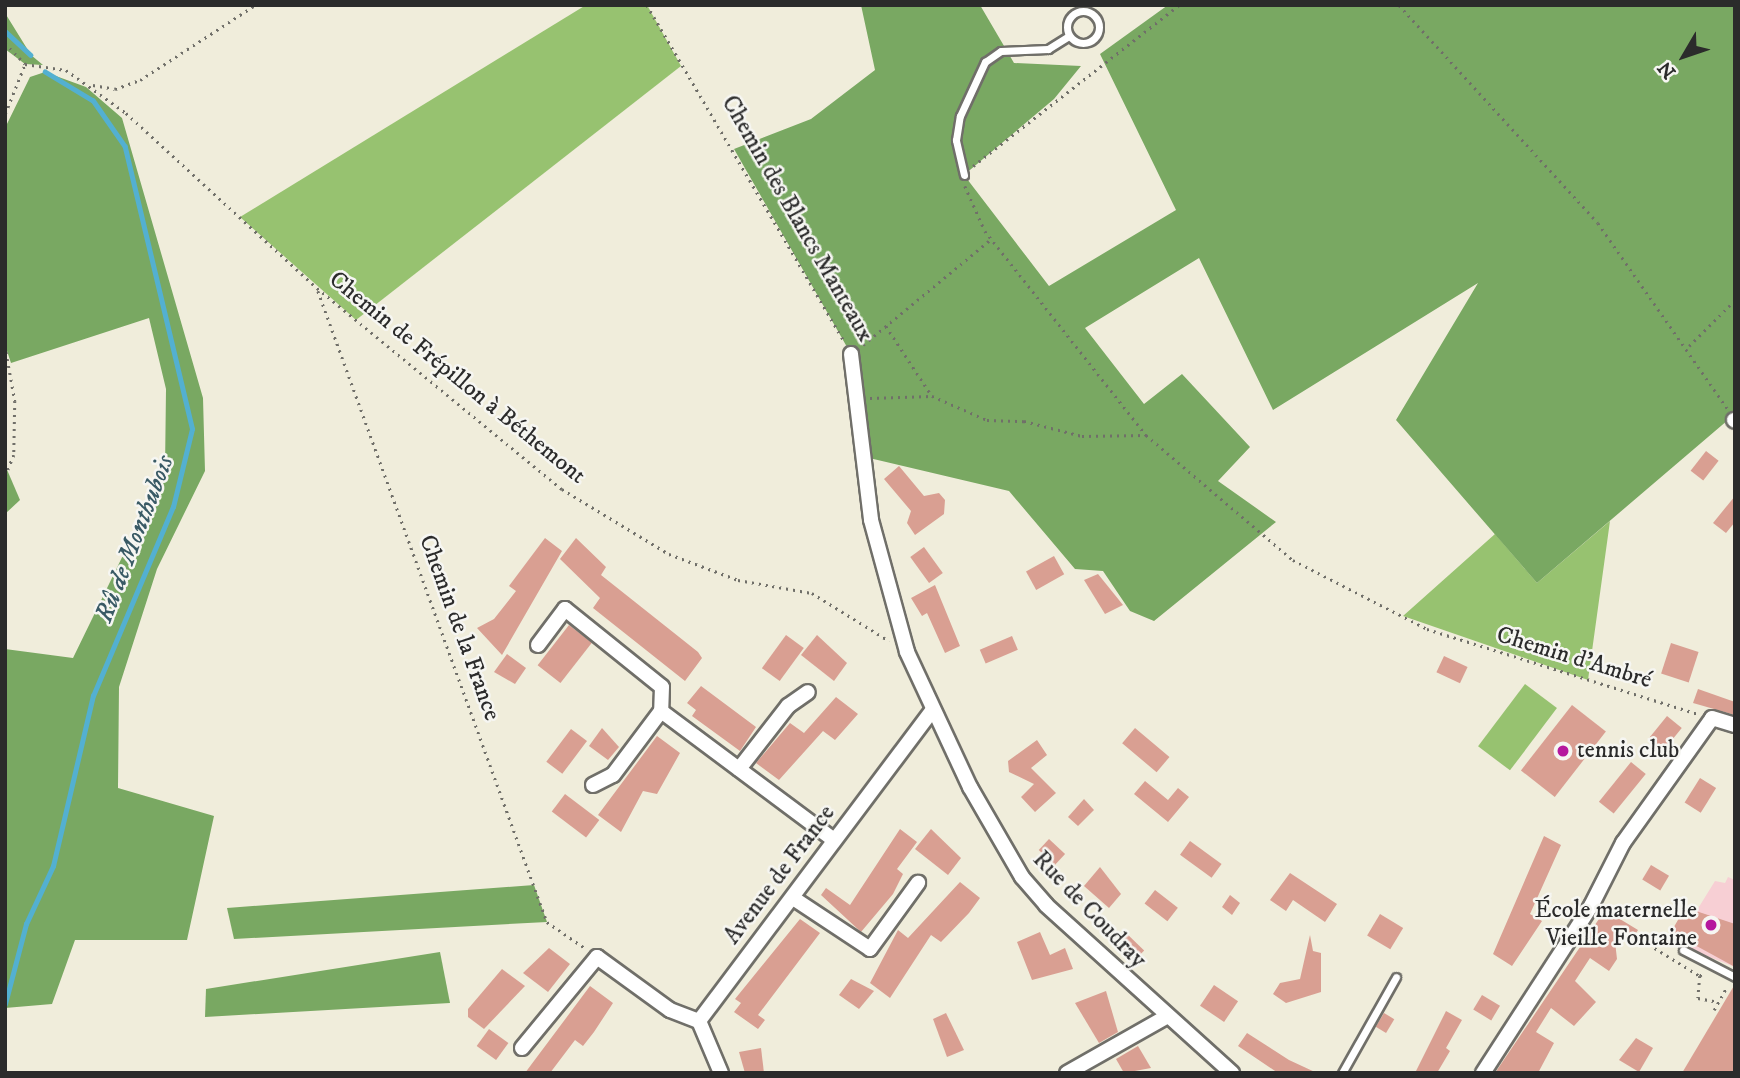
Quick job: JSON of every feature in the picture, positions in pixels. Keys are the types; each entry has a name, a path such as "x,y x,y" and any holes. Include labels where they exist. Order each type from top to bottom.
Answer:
{"street":[{"name":"Chemin des Blancs Manteaux","path":"852,354 871,520 907,652 932,711"},
{"path":"538,645 565,609 662,687 661,711 613,775 593,785"},
{"path":"739,769 788,706 808,692"},
{"path":"661,711 834,840"},
{"name":"Avenue de France","path":"699,1021 932,711"},
{"name":"Rue de Coudray","path":"932,711 1021,877 1166,1017 1232,1073"},
{"path":"1483,1073 1591,906 1623,843 1712,718 1735,725"},
{"path":"793,898 870,949 918,883"},
{"path":"522,1048 597,957 670,1010 699,1021 721,1073"},
{"path":"1068,1073 1166,1017"}],"lane":[{"path":"964,175 956,140 960,116 985,62 1001,51 1048,49 1069,36 1076,12 1091,12 1098,20 1089,41 1069,36"},
{"path":"1683,950 1735,977"},
{"path":"1342,1073 1396,977"}],"path":[{"path":"91,85 115,89 140,80 255,5"},
{"name":"Chemin des Blancs Manteaux","path":"648,5 852,354"},
{"path":"964,175 1099,65 1178,5"},
{"path":"1399,5 1598,223 1689,346 1734,421"},
{"path":"5,44 25,64 5,114"},
{"name":"Chemin de Frépillon à Béthemont","path":"25,64 66,70 104,95 317,288 574,496 669,554 738,580 812,593 907,652"},
{"name":"Chemin d'Ambré","path":"964,175 966,197 991,239 1146,435 1293,560 1427,629 1712,718"},
{"path":"852,354 991,239"},
{"name":"Chemin de la France","path":"317,288 547,922 597,957"},
{"path":"1689,346 1735,300"},
{"path":"886,326 932,396"},
{"path":"5,345 15,401 14,456 5,477"},
{"path":"858,398 932,396 987,420 1024,421 1082,436 1146,435"},
{"path":"1700,976 1698,998 1718,1002"},
{"path":"1714,1010 1727,987"}],"shaded area":[{"name":"École maternelle Vieille Fontaine","path":"1728,877 1735,880 1735,967 1676,944 1715,881 1725,883"}],"green space":[{"path":"586,5 647,5 681,66 356,320 240,217"},
{"path":"861,5 980,5 1014,63 1081,66 1054,99 964,175 1049,286 1176,210 1100,54 1168,5 1735,5 1735,414 1537,583 1396,420 1478,283 1273,410 1199,258 1085,328 1144,404 1182,374 1250,447 1218,481 1276,522 1154,621 1130,611 1103,571 1075,569 1009,491 865,457 851,354 734,149 811,119 875,70"},
{"path":"5,13 31,55 43,65 25,64 5,49"},
{"path":"45,72 86,87 122,118 203,398 205,471 157,569 119,687 118,788 214,816 187,940 75,940 52,1004 5,1008 5,649 73,658 165,469 166,389 149,318 11,363 5,345 5,128 30,77"},
{"path":"5,465 20,500 5,514"},
{"path":"1610,521 1588,680 1403,616 1495,534 1537,583"},
{"path":"1525,684 1557,708 1510,770 1478,746"},
{"path":"534,885 547,922 234,939 227,908"},
{"path":"440,952 450,1003 205,1017 206,989"}],"building":[{"path":"1706,451 1719,461 1703,481 1691,471"},
{"path":"899,466 924,496 939,493 945,500 944,514 915,535 907,523 911,511 884,479"},
{"path":"1735,496 1735,522 1726,533 1713,523"},
{"path":"545,538 562,551 502,655 477,628 494,619 516,591 509,586"},
{"path":"576,538 606,567 601,575 698,652 702,658 685,681 593,608 600,598 560,559"},
{"path":"924,547 943,573 929,583 910,557"},
{"path":"1054,556 1064,574 1036,590 1026,572"},
{"path":"1098,574 1123,605 1105,614 1084,580"},
{"path":"935,585 960,646 945,653 927,613 922,616 911,598"},
{"path":"569,625 592,643 560,683 538,665"},
{"path":"786,635 804,648 780,681 762,668"},
{"path":"817,635 847,663 834,681 801,655"},
{"path":"1012,636 1018,650 986,663 980,650"},
{"path":"1671,643 1699,652 1689,682 1661,673"},
{"path":"507,654 526,668 515,684 494,672"},
{"path":"1444,656 1468,667 1460,683 1436,672"},
{"path":"701,686 756,727 740,751 692,716 696,710 687,703"},
{"path":"1698,689 1735,702 1735,715 1693,703"},
{"path":"836,697 858,714 835,740 823,731 779,780 756,763 790,723 804,733"},
{"name":"tennis club","path":"1572,705 1606,731 1555,797 1521,770"},
{"path":"1667,716 1682,728 1664,750 1649,739"},
{"path":"602,728 619,747 608,760 589,746"},
{"path":"1135,728 1169,757 1157,772 1122,743"},
{"path":"571,729 587,741 562,774 546,762"},
{"path":"657,736 680,753 657,794 643,791 621,832 598,815"},
{"path":"1037,740 1047,755 1031,768 1056,793 1035,812 1021,797 1034,784 1009,772 1008,761"},
{"path":"1631,762 1646,774 1614,814 1599,802"},
{"path":"1700,778 1716,788 1701,813 1685,803"},
{"path":"1145,781 1168,800 1178,788 1189,797 1168,822 1134,794"},
{"path":"565,794 599,820 586,837 552,812"},
{"path":"1084,799 1094,810 1078,826 1068,817"},
{"path":"900,829 917,842 897,869 903,874 893,894 861,932 821,895 826,888 850,905"},
{"path":"931,829 961,858 948,875 915,849"},
{"path":"1544,836 1561,845 1530,914 1542,921 1512,966 1493,954"},
{"path":"1049,839 1065,854 1055,865 1039,850"},
{"path":"1190,841 1222,864 1212,878 1180,855"},
{"path":"1651,865 1669,876 1660,890 1642,880"},
{"path":"1100,867 1121,894 1109,908 1084,886"},
{"path":"1290,873 1337,904 1325,922 1293,900 1286,911 1270,900"},
{"path":"960,882 980,898 941,942 931,935 890,998 870,983 898,930 908,938"},
{"path":"1155,890 1178,908 1167,921 1145,903"},
{"path":"1230,895 1240,903 1232,915 1222,907"},
{"path":"1605,910 1638,930 1630,943 1614,933 1617,959 1609,971 1590,958 1575,981 1596,1002 1574,1026 1551,1008 1536,1032 1554,1043 1538,1073 1495,1073"},
{"name":"École maternelle Vieille Fontaine","path":"1696,911 1735,924 1735,967 1671,932 1682,913 1691,918"},
{"path":"1380,914 1403,928 1390,949 1367,935"},
{"path":"800,919 820,933 758,1015 765,1020 758,1029 734,1012 741,1003 735,999"},
{"path":"1124,931 1144,950 1132,963 1112,943"},
{"path":"1040,932 1050,955 1065,948 1073,969 1032,980 1017,942"},
{"path":"1310,935 1313,951 1321,953 1321,992 1286,1003 1273,994 1280,983 1300,979"},
{"path":"549,948 570,964 548,992 523,973"},
{"path":"502,969 525,986 484,1029 468,1017 468,1009"},
{"path":"851,979 874,991 859,1009 839,995"},
{"path":"1735,984 1735,1073 1682,1073 1707,1031"},
{"path":"1214,985 1238,1001 1224,1022 1200,1006"},
{"path":"590,986 613,1003 594,1032 583,1046 575,1040 550,1073 525,1073"},
{"path":"1106,991 1118,1032 1099,1043 1075,1003"},
{"path":"1482,995 1500,1006 1491,1020 1473,1010"},
{"path":"1446,1011 1462,1020 1446,1048 1450,1051 1437,1073 1415,1073"},
{"path":"946,1013 964,1050 947,1057 933,1019"},
{"path":"1384,1013 1394,1019 1386,1033 1376,1027"},
{"path":"489,1029 508,1043 496,1060 477,1046"},
{"path":"1247,1033 1289,1060 1317,1073 1278,1073 1238,1046"},
{"path":"1636,1038 1653,1048 1639,1072 1619,1060"},
{"path":"1138,1046 1151,1068 1124,1073 1116,1059"},
{"path":"761,1048 764,1073 745,1073 739,1052"}],"waterway":[{"name":"Rû de Monthubois","path":"5,31 31,55"},
{"name":"Rû de Monthubois","path":"5,1004 26,924 53,866 93,696 173,507 192,429 125,147 93,101 45,72"}],"place":[{"name":"tennis club","path":"1563,751"},
{"name":"École maternelle Vieille Fontaine","path":"1711,925"}]}
